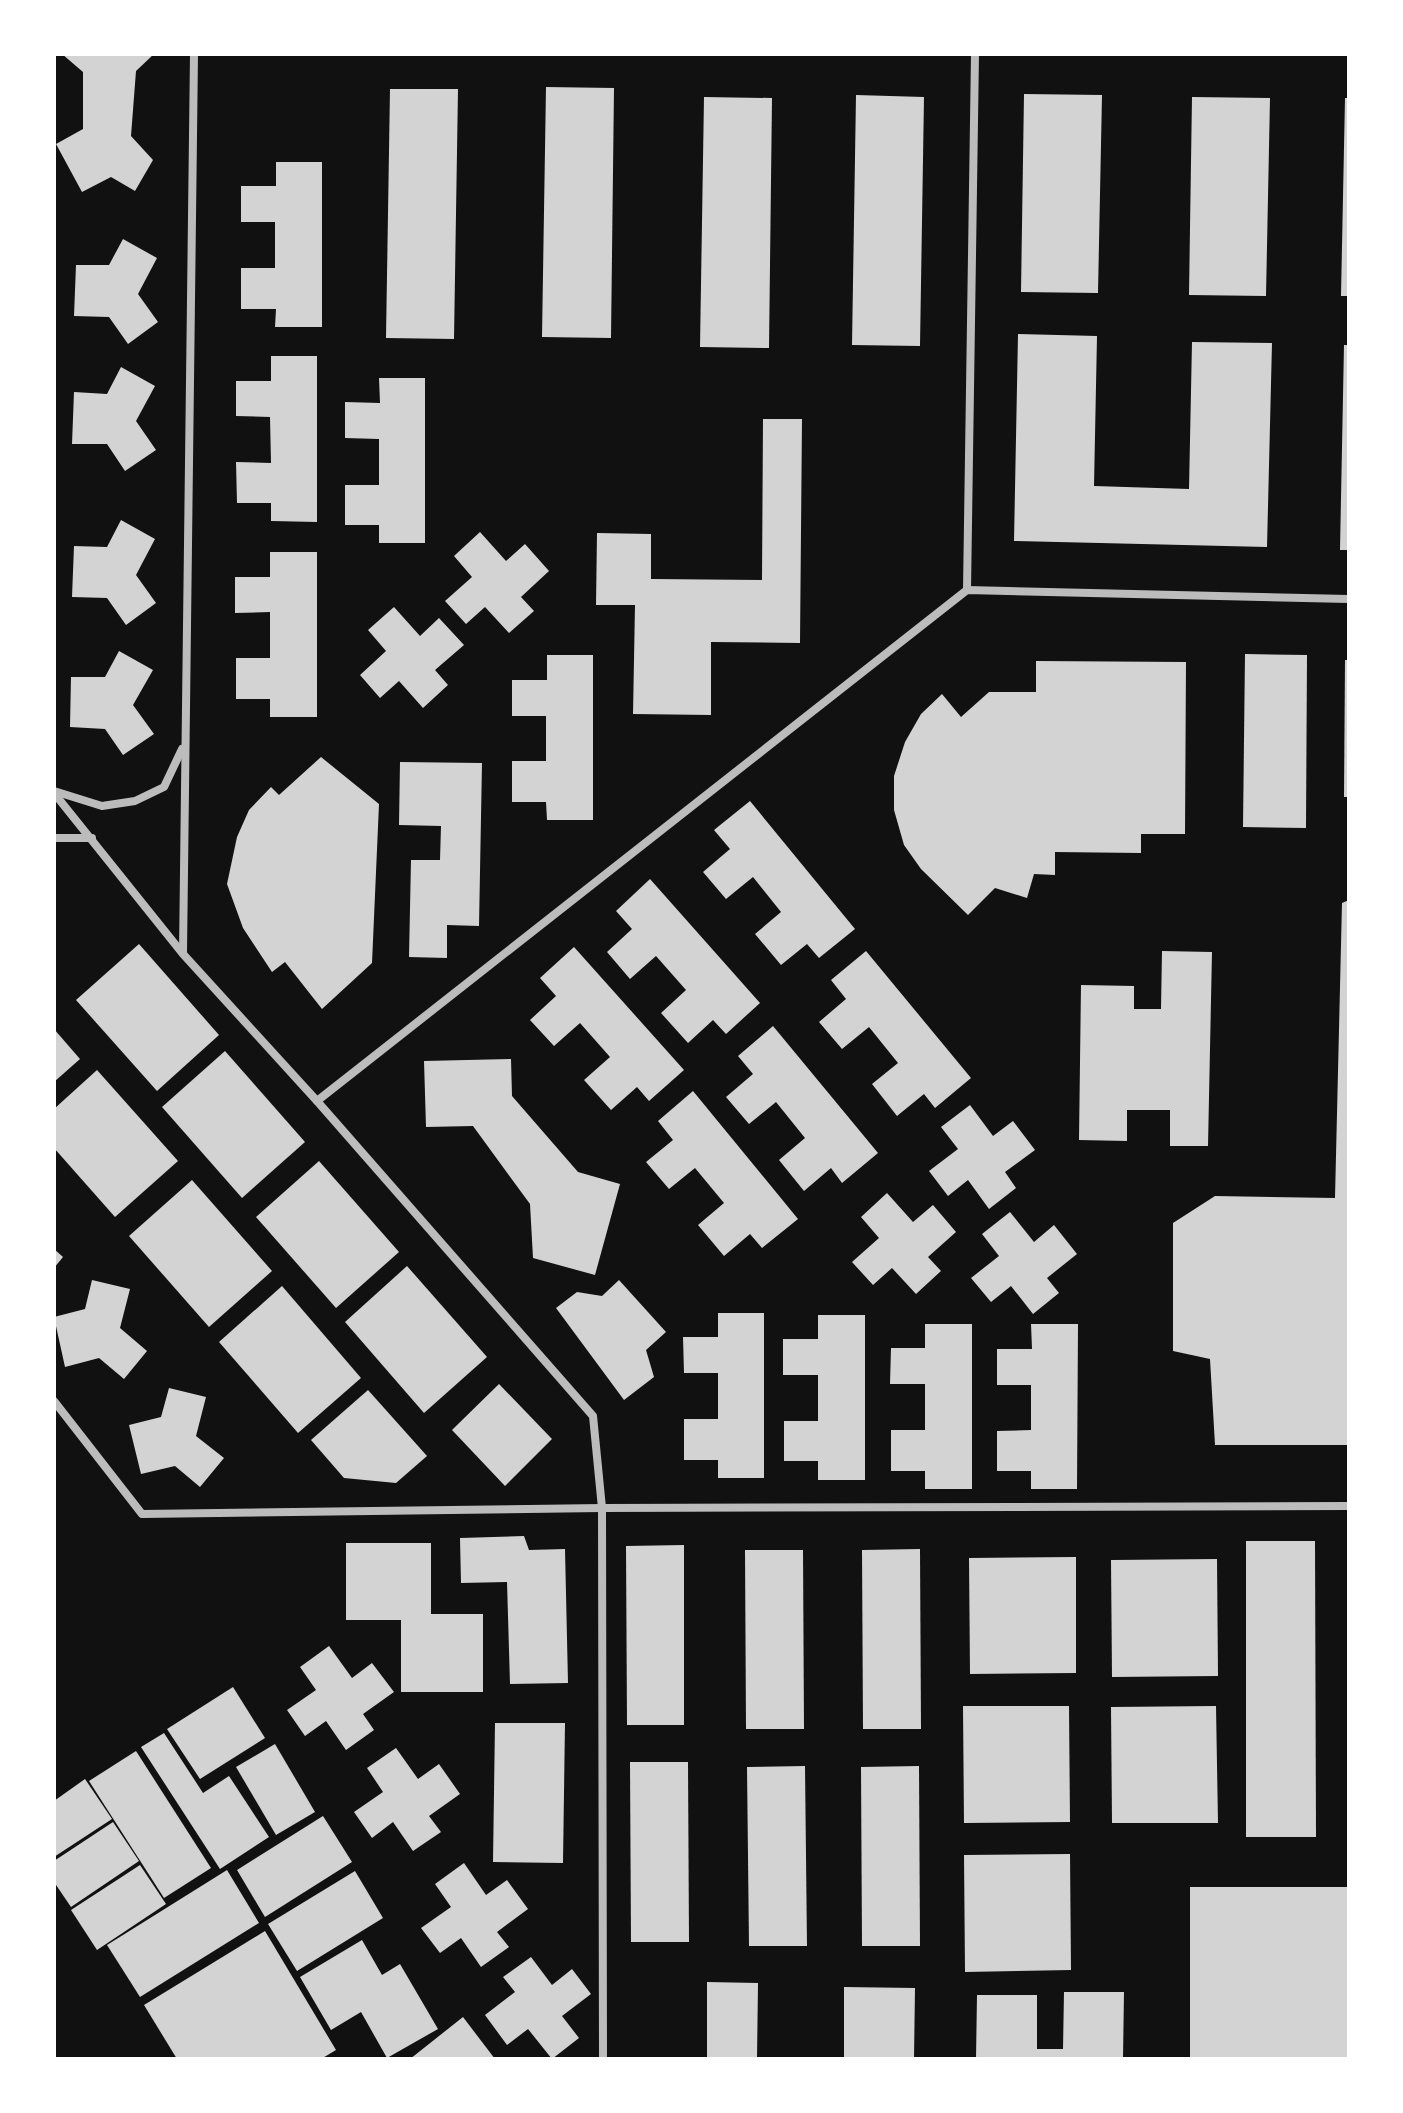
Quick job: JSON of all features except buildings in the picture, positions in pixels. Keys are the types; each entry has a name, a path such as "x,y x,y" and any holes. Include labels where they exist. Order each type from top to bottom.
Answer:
{"street":[{"path":"183,954 194,54"},
{"path":"967,590 975,54"},
{"path":"317,1101 967,590 1349,599"},
{"path":"54,792 102,806 135,801 164,787 184,745"},
{"path":"54,792 183,954 317,1101 593,1416 602,1508 603,2059"},
{"path":"54,838 92,838"},
{"path":"54,1401 142,1514 602,1508 1349,1506"}]}
